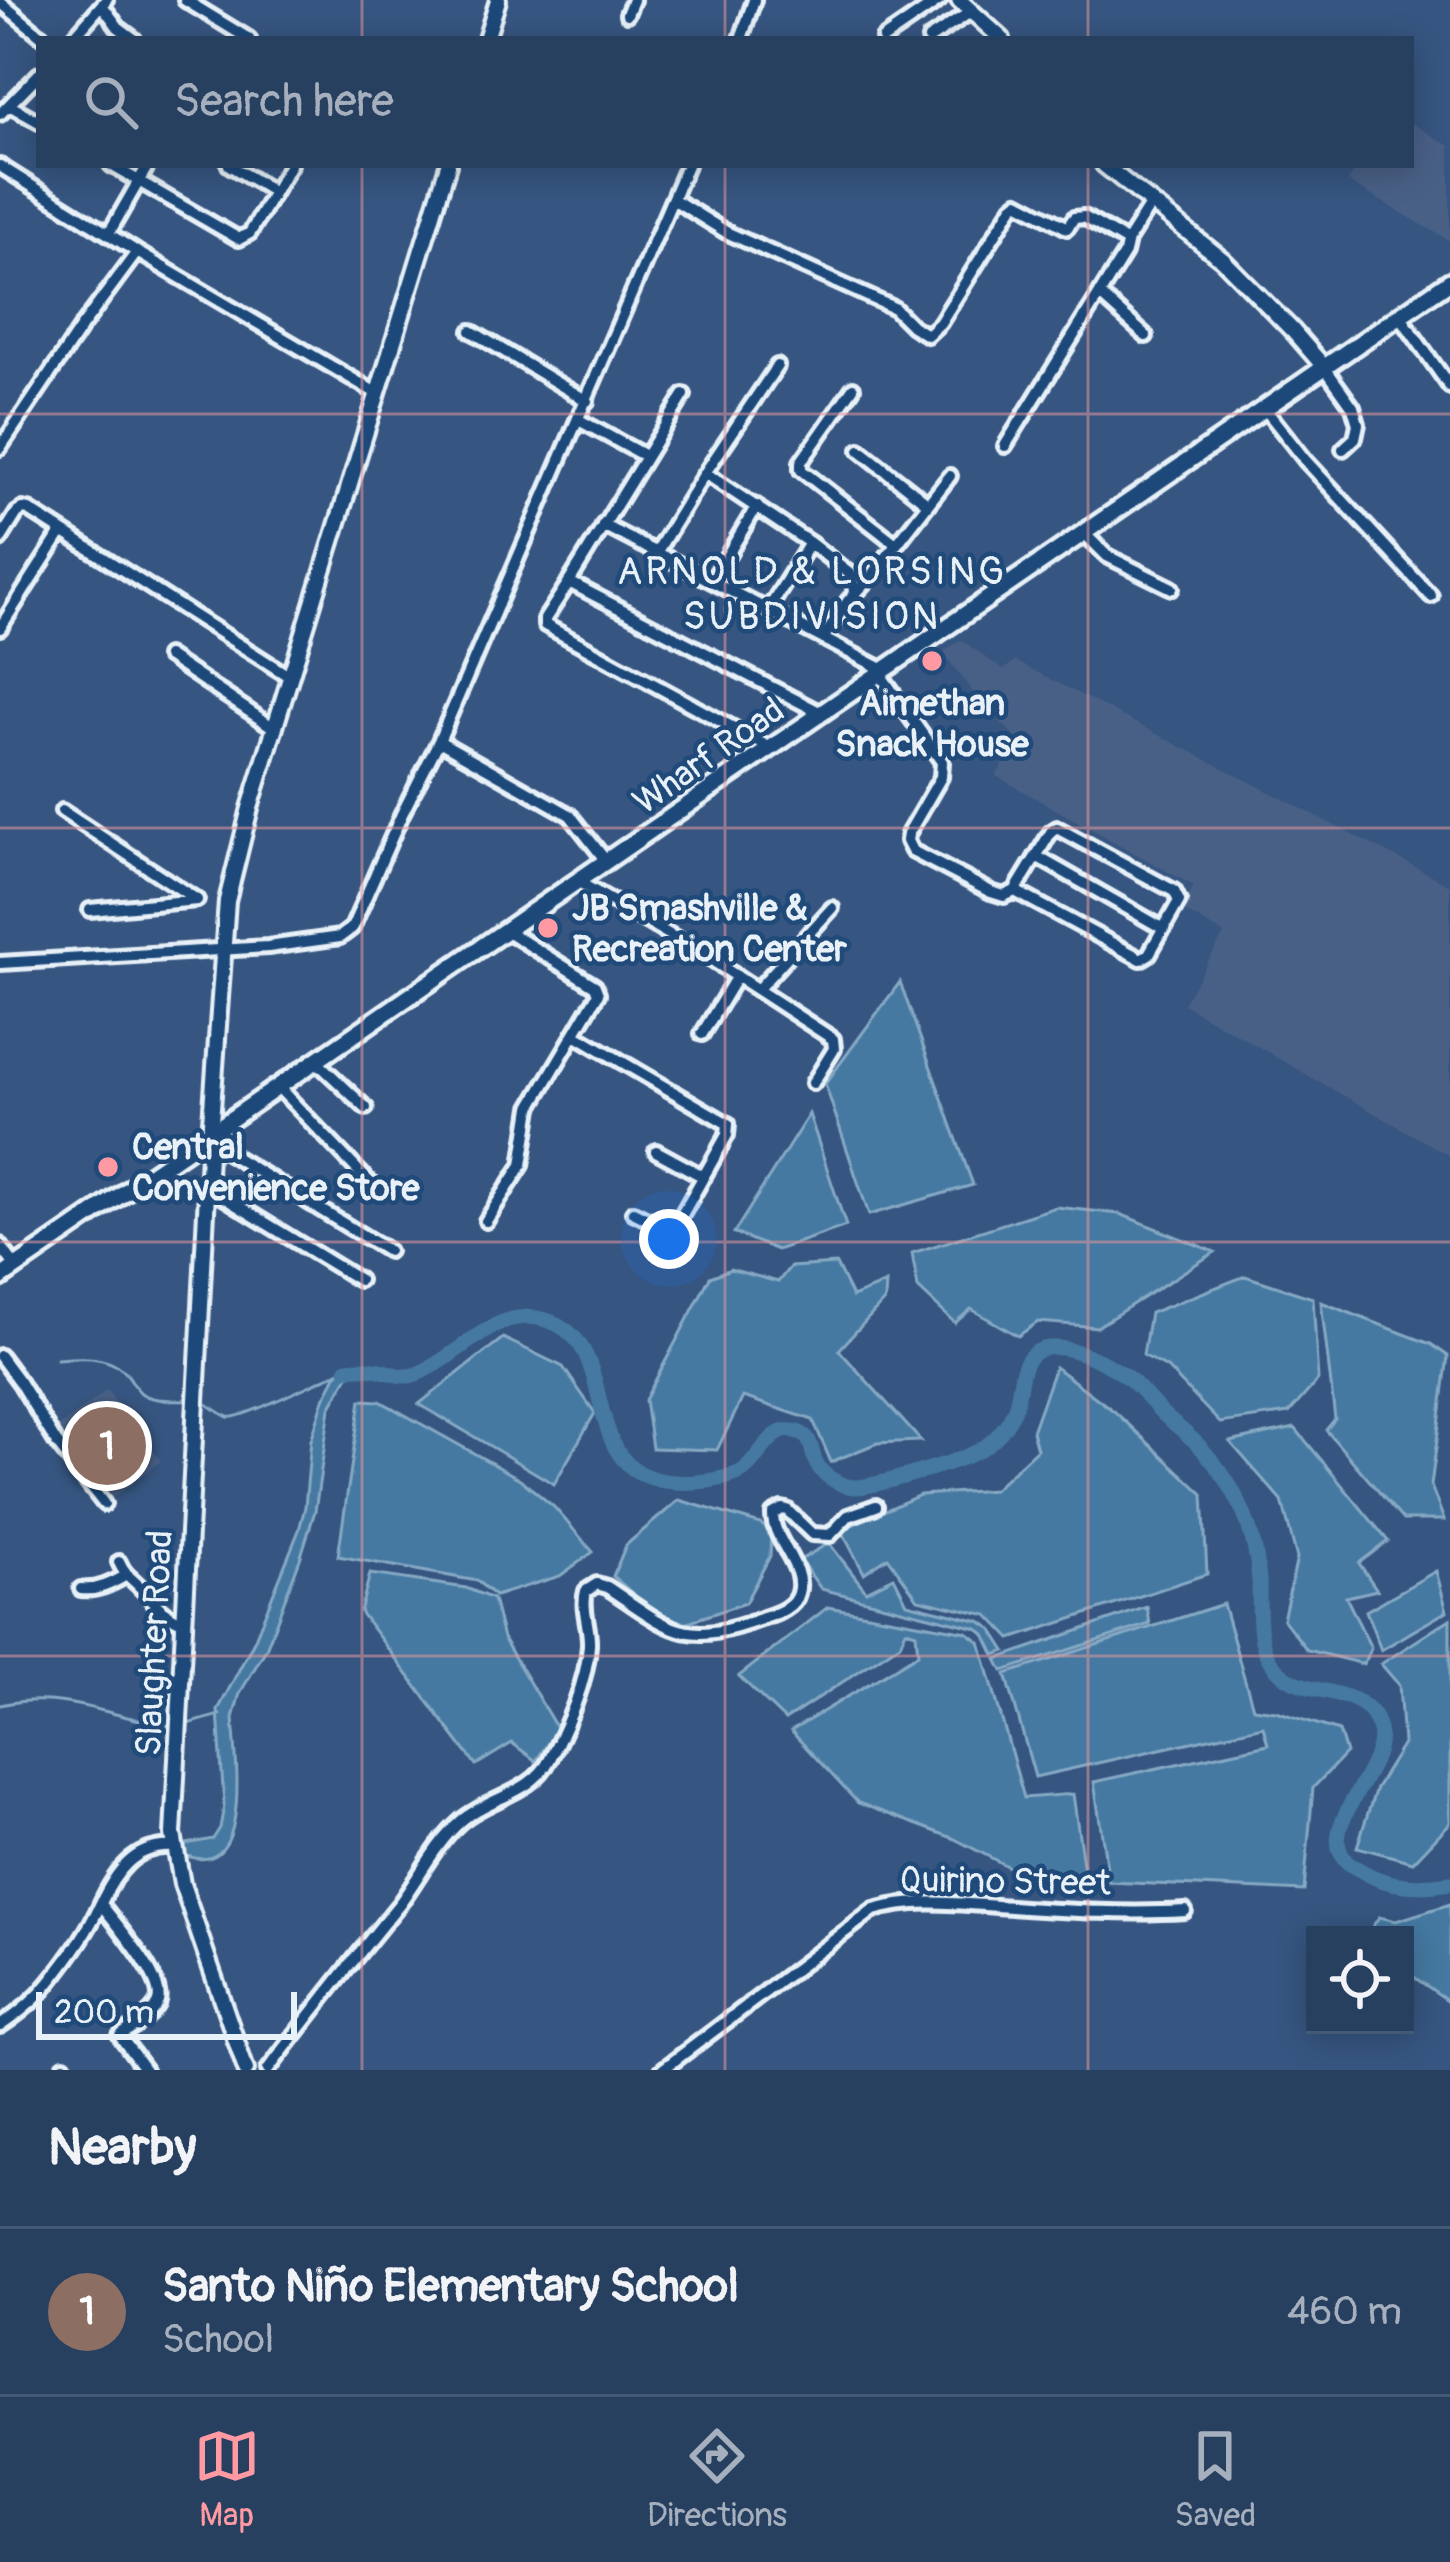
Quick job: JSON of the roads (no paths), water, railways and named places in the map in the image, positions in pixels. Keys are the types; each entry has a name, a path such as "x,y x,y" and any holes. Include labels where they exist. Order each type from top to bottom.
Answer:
{"main road":[{"name":"Wharf Road","path":"0,1278 1450,281"}],"street":[{"path":"185,0 228,34"},
{"path":"487,36 498,0"},
{"path":"627,14 634,0"},
{"path":"742,36 754,0"},
{"path":"887,36 940,0"},
{"path":"959,0 1000,36"},
{"path":"0,2 41,36"},
{"path":"75,36 104,3 118,27 130,36"},
{"path":"934,36 972,11"},
{"path":"36,77 4,110 36,121"},
{"path":"0,166 378,394"},
{"path":"116,168 239,239 250,233 288,168"},
{"path":"109,233 146,168"},
{"path":"234,168 274,192"},
{"name":"Slaughter Road","path":"246,2070 182,1884 174,1847 226,901 274,728 447,168"},
{"path":"0,963 224,950 346,934 439,741 686,168"},
{"path":"1108,168 1249,284 1325,368 1356,416 1355,438 1343,449"},
{"path":"673,199 725,232 894,308 927,334 940,323 1018,202 1066,228 1074,218 1084,217 1127,242"},
{"path":"1005,446 1100,296 1152,202"},
{"path":"0,448 137,252"},
{"path":"1100,296 1146,336"},
{"path":"1400,316 1450,387"},
{"path":"470,332 587,401"},
{"path":"656,554 776,366"},
{"path":"853,388 800,470 896,544"},
{"path":"684,395 545,625 770,748"},
{"path":"1264,410 1431,596"},
{"path":"579,421 645,456"},
{"path":"860,450 927,503"},
{"path":"705,473 851,575 855,592"},
{"path":"823,639 855,592 950,476"},
{"path":"712,581 757,506"},
{"path":"0,541 23,509 290,677"},
{"path":"603,525 881,672 942,762 941,777 908,834 912,850 1004,896 1015,891 1057,828 1174,891 1179,901 1149,954 1141,959 1015,891"},
{"path":"0,628 62,531"},
{"path":"1084,533 1107,556 1172,588"},
{"path":"767,610 810,543"},
{"path":"569,582 821,713"},
{"path":"167,656 274,728"},
{"path":"439,741 570,815 606,861"},
{"path":"62,811 197,900"},
{"path":"1036,856 1164,928"},
{"path":"577,881 758,989 833,1040 834,1049 813,1083"},
{"path":"90,910 226,901"},
{"path":"758,989 832,908"},
{"path":"486,1221 522,1165 531,1107 598,989 507,931"},
{"path":"702,1034 737,976"},
{"path":"576,1035 725,1120 729,1128 676,1226 671,1230 633,1212"},
{"path":"316,1061 366,1108"},
{"path":"278,1087 371,1184"},
{"path":"213,1134 225,1151 388,1251"},
{"path":"656,1151 704,1177"},
{"path":"207,1187 359,1280"},
{"path":"0,1245 16,1268"},
{"path":"0,1356 56,1442 104,1504"},
{"path":"268,2070 446,1837 470,1814 540,1776 582,1683 589,1652 586,1591 607,1586 682,1632 736,1629 778,1613 798,1593 799,1579 773,1514 787,1510 812,1534 830,1534 848,1516 876,1506"},
{"path":"119,1562 125,1576 162,1613 184,1624"},
{"path":"81,1589 92,1590 125,1576"},
{"path":"0,2026 49,1984 109,1885 131,1861 152,1848 174,1847"},
{"name":"Quirino Street","path":"662,2070 874,1910 940,1903 1185,1911"},
{"path":"101,1904 160,1992 152,2012 120,2036 146,2070"}],"waterway":[{"path":"347,1369 411,1376 494,1326 527,1317 546,1320 569,1332 583,1350 614,1445 628,1464 649,1477 706,1481 739,1473 777,1434 793,1431 808,1440 824,1473 855,1487 934,1467 988,1444 1013,1413 1024,1366 1033,1354 1056,1348 1098,1360 1132,1381 1199,1445 1235,1495 1254,1545 1261,1633 1270,1661 1297,1683 1346,1697 1372,1713 1379,1745 1339,1832 1339,1848 1347,1862 1394,1884 1450,1883"},
{"path":"57,1359 100,1359 123,1370 146,1396 189,1400"},
{"path":"203,1402 228,1417 236,1416 347,1369"},
{"path":"0,1705 66,1703 172,1726"},
{"path":"184,1725 220,1715"}],"place":[{"name":"Aimethan Snack House","path":"932,661"},
{"name":"JB Smashville & Recreation Center","path":"548,928"},
{"name":"Central Convenience Store","path":"108,1167"},
{"name":"Santo Niño Elementary School","path":"107,1446"}],"district":[{"name":"ARNOLD & LORSING SUBDIVISION","path":"812,592"}]}
